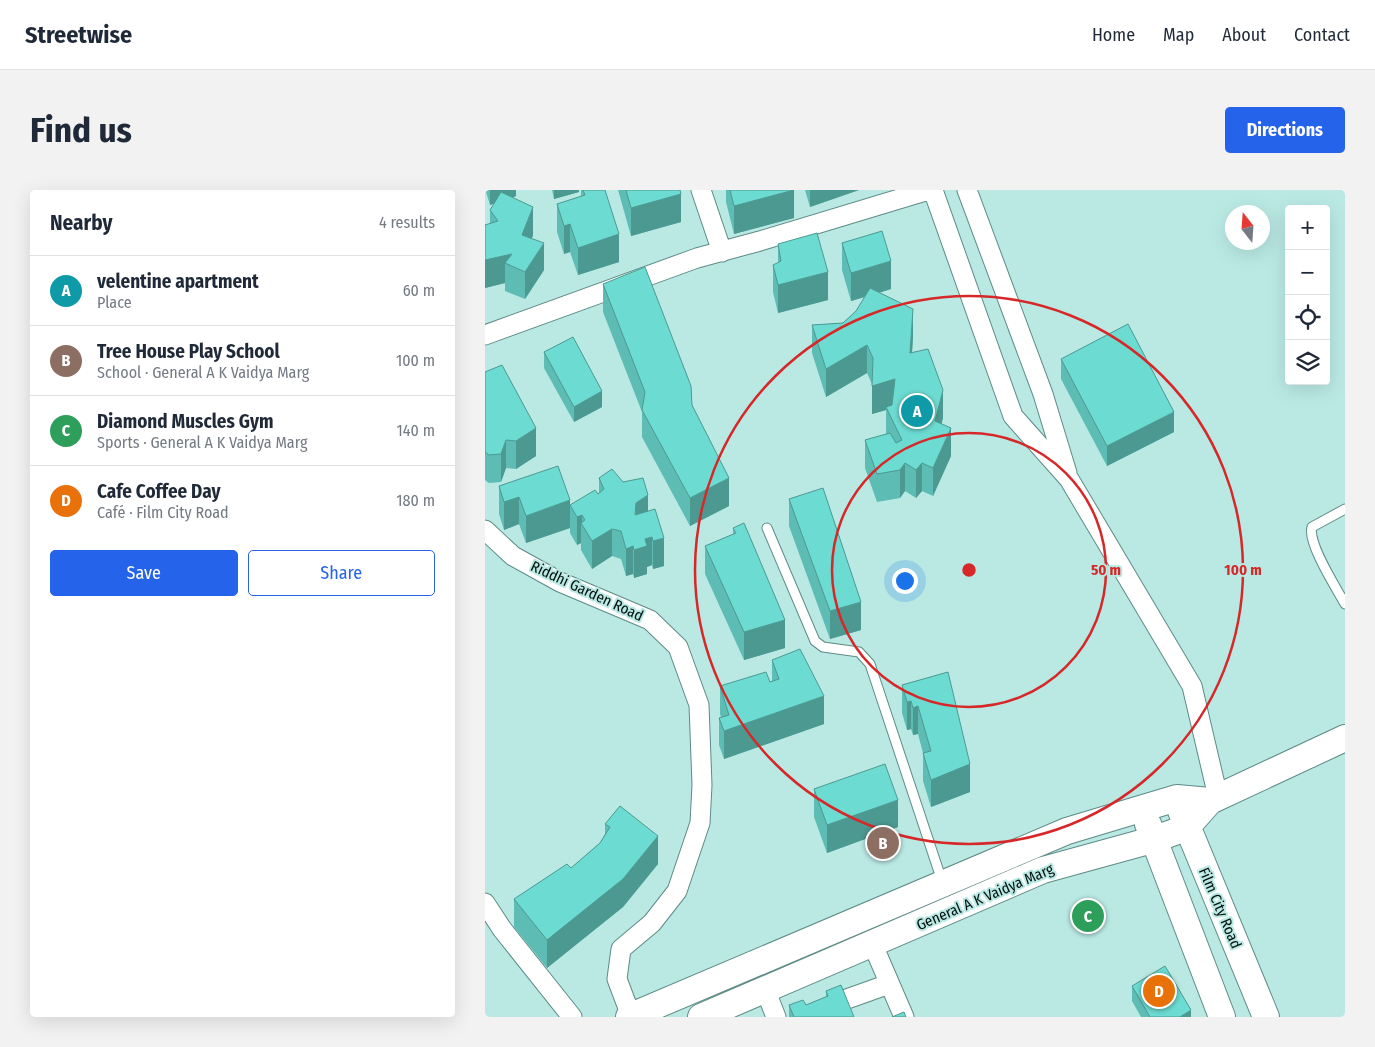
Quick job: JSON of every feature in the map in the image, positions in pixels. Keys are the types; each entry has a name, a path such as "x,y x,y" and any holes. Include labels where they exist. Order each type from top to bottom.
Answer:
{"main road":[{"path":"1187,828 1214,799 1345,738"},
{"path":"1177,798 1214,799"},
{"name":"General A K Vaidya Marg","path":"630,1017 943,882 1067,831 1177,798"},
{"name":"Film City Road","path":"1177,798 1187,828 1266,1017"},
{"path":"1143,808 1153,840 1170,879 1222,1017"},
{"name":"General A K Vaidya Marg","path":"701,1017 873,945 1043,870 1153,840 1187,828"}],"street":[{"path":"701,190 722,252"},
{"path":"485,335 675,265 931,190 1013,416 1069,479 1192,686 1214,799"},
{"path":"967,190 1043,394 1069,479"},
{"name":"Riddhi Garden Road","path":"485,530 513,556 552,578 650,620 678,647 699,705 702,785 700,823 677,891 652,923 621,948 617,979 630,1017"},
{"path":"485,903 502,929 573,1017"},
{"path":"873,945 904,1017"},
{"path":"841,1008 889,984"},
{"path":"765,989 776,1017"}],"lane":[{"path":"1345,509 1312,527 1310,532 1320,557 1345,604"},
{"path":"767,528 815,641 823,648 859,652 870,664 943,882"}],"building":[{"path":"583,190 605,190 619,234 578,248 570,224 564,226 557,204 585,195"},
{"path":"626,190 680,190 681,194 631,208"},
{"path":"730,190 794,190 734,206"},
{"path":"501,192 533,207 522,235 544,243 525,272 505,263 512,254 485,260 485,225 498,221 490,210"},
{"path":"882,231 891,261 851,273 842,243"},
{"path":"817,233 828,272 778,285 773,265 781,261 778,244"},
{"path":"645,267 691,386 692,405 729,478 690,498 642,410 645,392 603,284"},
{"path":"870,288 913,309 910,353 928,349 943,390 935,421 951,428 933,468 922,463 916,470 905,463 900,470 877,474 865,440 890,433 896,443 902,440 886,407 892,405 895,379 872,386 873,358 867,345 826,369 812,325 843,323 856,311"},
{"path":"1128,324 1174,412 1107,446 1061,359"},
{"path":"573,337 602,391 574,407 544,352"},
{"path":"502,365 536,428 516,441 506,440 501,454 489,455 485,452 485,372"},
{"path":"558,466 570,500 526,516 519,497 504,502 499,486"},
{"path":"612,469 623,482 643,478 648,495 636,503 635,515 655,509 664,538 653,541 652,537 645,539 647,546 634,550 633,546 626,549 621,531 612,529 592,541 581,523 585,520 582,515 577,517 570,505 595,490 598,494 604,489 599,478"},
{"path":"823,488 861,602 830,611 789,499"},
{"path":"744,523 785,620 744,632 705,546 736,533 733,528"},
{"path":"800,649 824,696 724,731 719,718 729,715 720,686 766,672 770,682 779,679 772,660"},
{"path":"948,672 970,764 931,780 923,753 931,751 918,706 913,708 911,701 907,702 902,685"},
{"path":"885,764 898,800 827,825 814,789"},
{"path":"620,806 658,836 623,879 547,940 514,899 567,864 571,868 600,843 610,827 605,824"},
{"path":"1165,966 1191,1010 1180,1017 1150,1017 1132,986"},
{"path":"841,985 854,1017 794,1017 789,1005 803,1000 806,1005 828,996 826,991"},
{"path":"904,1012 906,1017 892,1017"}],"place":[{"name":"velentine apartment","path":"917,411"},
{"name":"Tree House Play School","path":"883,843"},
{"name":"Diamond Muscles Gym","path":"1088,916"},
{"name":"Cafe Coffee Day","path":"1159,991"}]}
